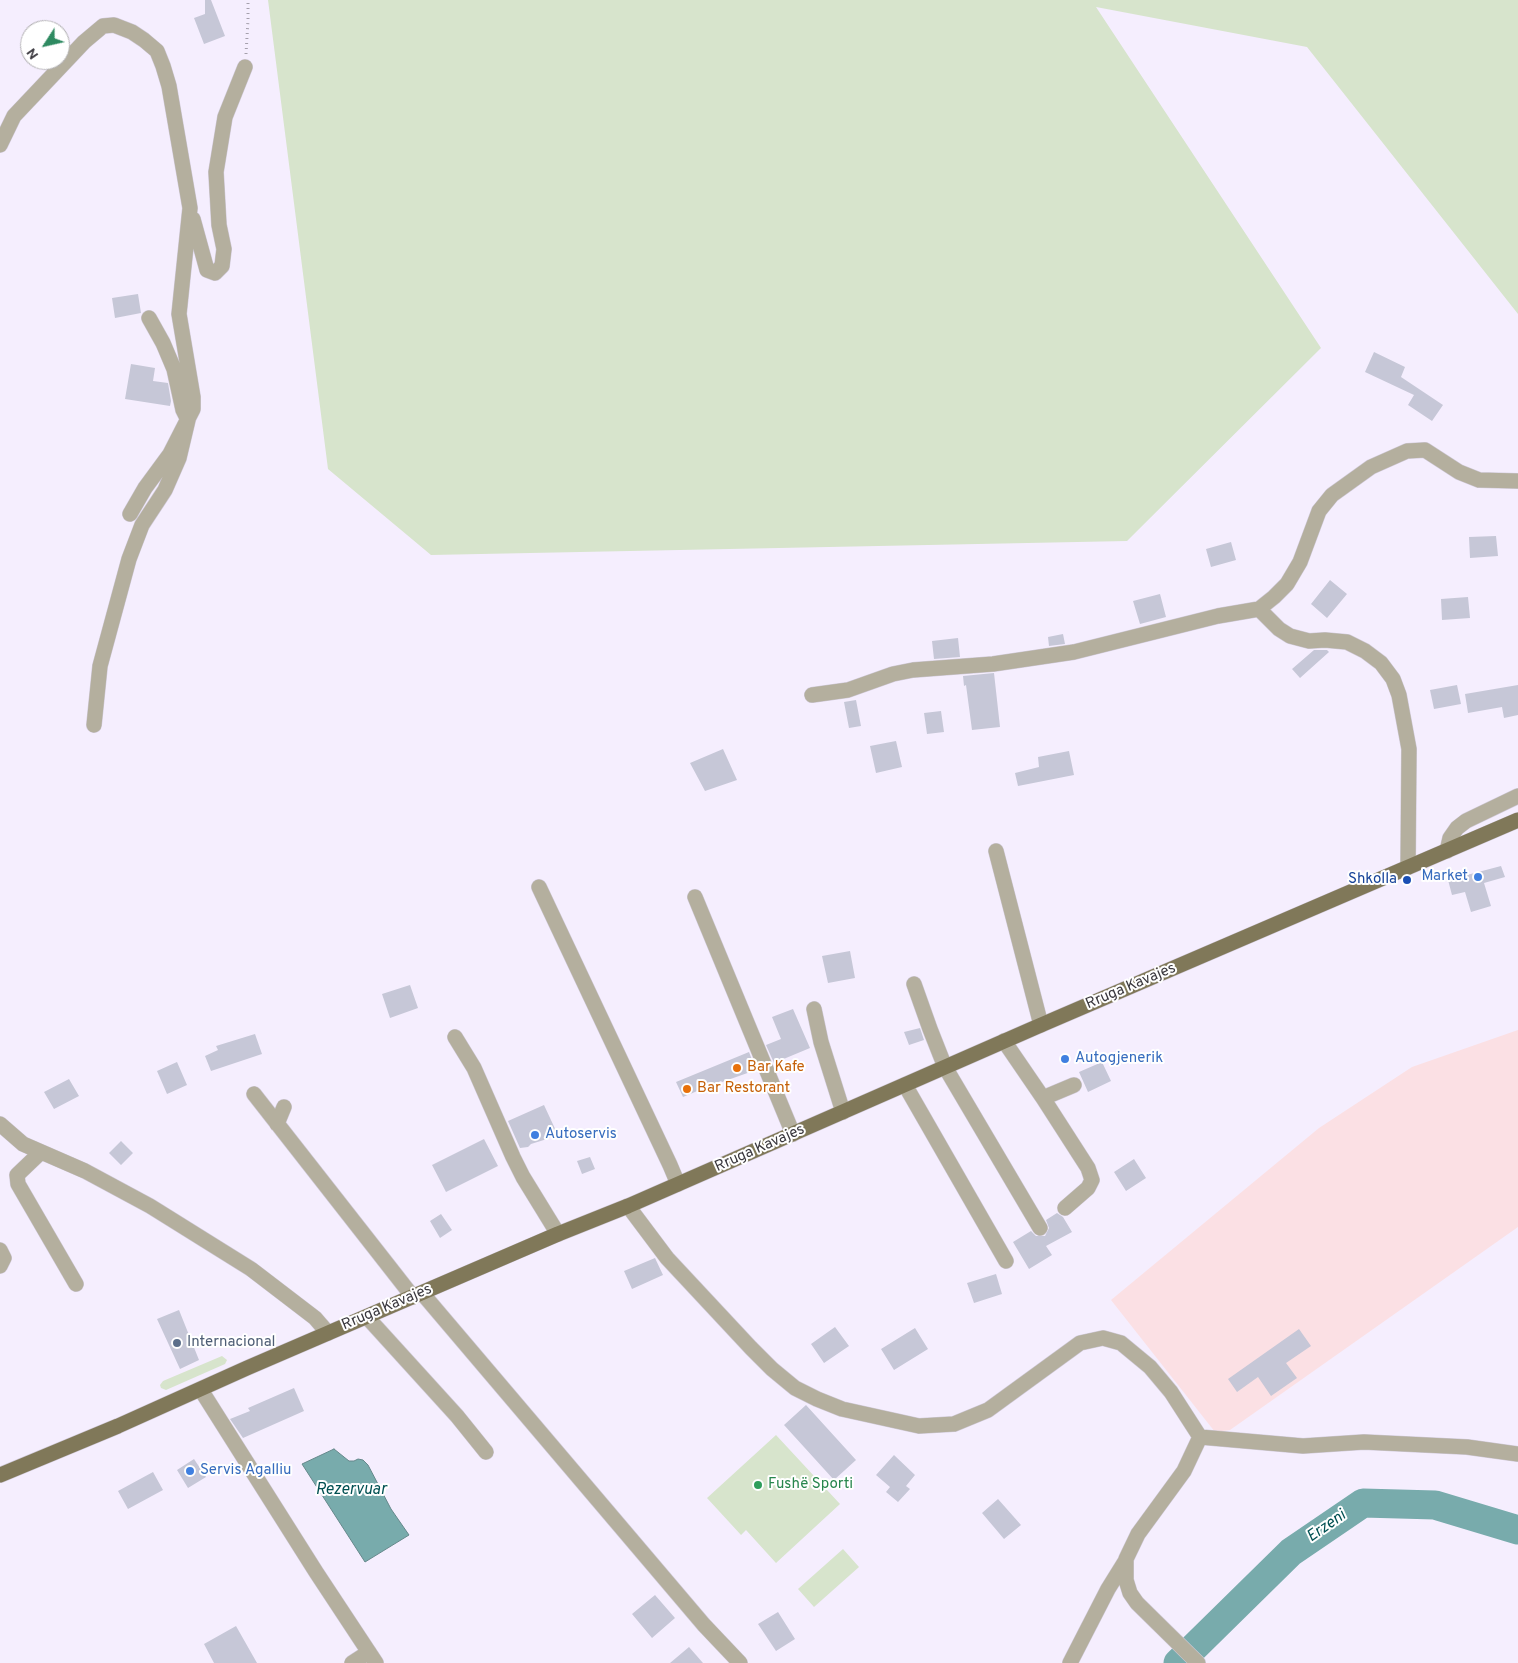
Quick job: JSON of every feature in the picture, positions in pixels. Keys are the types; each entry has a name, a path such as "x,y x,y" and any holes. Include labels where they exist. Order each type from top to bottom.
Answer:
{"main road":[{"name":"Rruga Kavajes","path":"0,1475 201,1390 558,1234 628,1206 1518,820"}],"street":[{"path":"0,145 14,116 84,42 102,26 114,25 132,32 157,51 164,66 181,150 190,208 207,270 215,272 222,266 224,249 218,225 216,172 225,117 245,67"},
{"path":"130,514 145,488 170,454 193,409 193,397 179,314 190,208"},
{"path":"94,724 100,666 129,559 142,525 165,490 179,458 188,420 183,410 171,362 150,318"},
{"path":"812,695 848,690 893,674 913,670 993,664 1074,652 1218,616 1259,609 1286,584 1300,562 1319,511 1332,495 1370,467 1407,451 1425,450 1459,472 1479,480 1518,481"},
{"path":"1259,609 1279,629 1290,636 1309,641 1347,642 1365,651 1381,663 1392,679 1399,695 1409,749 1408,867"},
{"path":"1447,851 1450,838 1457,828 1466,821 1518,796"},
{"path":"996,851 1042,1025"},
{"path":"539,887 678,1184"},
{"path":"695,896 793,1134"},
{"path":"914,984 946,1067 1040,1228"},
{"path":"814,1009 821,1042 844,1112"},
{"path":"455,1037 474,1068 523,1177 558,1234"},
{"path":"1004,1042 1088,1168 1092,1180 1088,1188 1065,1208"},
{"path":"905,1085 1006,1261"},
{"path":"1043,1098 1074,1085"},
{"path":"254,1094 418,1295 704,1625 740,1663"},
{"path":"277,1124 284,1107"},
{"path":"0,1124 23,1144 85,1171 150,1206 251,1269 315,1318 328,1333"},
{"path":"40,1152 17,1175 18,1184 76,1284"},
{"path":"628,1206 667,1258 751,1348 795,1388 817,1399 842,1409 919,1426 954,1424 988,1410 1080,1344 1103,1338 1121,1343 1150,1367 1171,1392 1200,1437"},
{"path":"0,1250 4,1258 0,1266"},
{"path":"367,1317 457,1416 486,1452"},
{"path":"201,1390 269,1500 372,1657 352,1663"},
{"path":"1200,1437 1303,1446 1364,1442 1458,1446 1518,1454"},
{"path":"1070,1663 1138,1534 1184,1471 1200,1437"},
{"path":"1126,1559 1126,1580 1130,1593 1149,1617 1198,1663"}],"path":[{"path":"245,67 248,0"}],"shaded area":[{"path":"268,0 1518,0 1518,314 1307,47 1096,7 1321,348 1127,541 431,555 328,469"},
{"path":"1518,1030 1518,1227 1230,1430 1215,1432 1111,1300 1319,1128 1412,1067"},
{"path":"222,1356 227,1360 225,1364 166,1390 161,1388 160,1385 163,1381"},
{"path":"776,1435 840,1504 776,1563 746,1530 741,1535 707,1498"},
{"path":"843,1549 859,1567 814,1607 798,1589"}],"water":[{"name":"Rezervuar","path":"334,1449 349,1461 363,1460 368,1465 391,1509 409,1535 365,1562 302,1464"}],"building":[{"path":"205,0 211,0 225,36 204,44 194,18 205,14"},
{"path":"138,294 141,313 115,318 112,298"},
{"path":"1374,352 1405,367 1401,377 1443,405 1432,421 1408,405 1414,395 1365,372"},
{"path":"131,364 155,368 153,381 168,383 170,406 125,399"},
{"path":"1496,536 1498,556 1470,558 1469,537"},
{"path":"1231,542 1236,560 1211,567 1206,549"},
{"path":"1330,580 1347,594 1327,618 1311,604"},
{"path":"1160,594 1166,617 1140,624 1133,601"},
{"path":"1468,597 1470,618 1442,620 1441,599"},
{"path":"1063,634 1065,644 1049,646 1048,637"},
{"path":"958,638 960,657 934,659 932,641"},
{"path":"1314,650 1327,650 1329,652 1300,678 1292,669"},
{"path":"994,673 1000,727 972,730 963,676"},
{"path":"1457,685 1461,704 1434,709 1430,690"},
{"path":"1518,685 1518,715 1504,718 1502,707 1468,713 1465,694"},
{"path":"856,700 861,726 849,728 844,702"},
{"path":"941,711 944,732 927,734 924,713"},
{"path":"896,741 902,767 876,773 870,746"},
{"path":"723,749 737,780 705,791 690,763"},
{"path":"1069,751 1074,775 1018,786 1015,773 1039,767 1038,757"},
{"path":"1501,866 1505,877 1484,883 1491,906 1471,912 1465,892 1452,895 1448,880"},
{"path":"850,951 855,978 828,983 822,956"},
{"path":"410,985 418,1008 390,1018 382,994"},
{"path":"793,1009 810,1048 774,1063 766,1045 781,1039 772,1017"},
{"path":"920,1028 924,1040 909,1045 904,1032"},
{"path":"255,1034 262,1054 211,1071 205,1056 218,1050 216,1046"},
{"path":"749,1052 756,1070 721,1081 683,1097 676,1082"},
{"path":"177,1062 187,1085 167,1094 157,1071"},
{"path":"1102,1062 1111,1081 1088,1092 1079,1072"},
{"path":"69,1079 79,1096 54,1109 44,1092"},
{"path":"544,1105 557,1133 528,1147 520,1148 508,1121"},
{"path":"484,1139 498,1166 446,1192 432,1165"},
{"path":"121,1141 133,1153 121,1165 109,1153"},
{"path":"590,1157 595,1169 582,1174 577,1161"},
{"path":"1134,1159 1146,1178 1126,1191 1114,1172"},
{"path":"1057,1213 1063,1217 1072,1232 1046,1246 1052,1255 1029,1269 1013,1242 1031,1231 1036,1236 1045,1236 1049,1228 1046,1220"},
{"path":"441,1214 452,1230 440,1238 430,1221"},
{"path":"655,1258 663,1275 632,1289 624,1271"},
{"path":"996,1274 1002,1294 974,1303 967,1283"},
{"path":"179,1310 199,1360 180,1369 157,1319"},
{"path":"835,1327 849,1346 824,1363 811,1344"},
{"path":"915,1328 928,1349 894,1370 881,1349"},
{"path":"1299,1329 1311,1346 1286,1363 1297,1378 1271,1396 1258,1377 1237,1392 1228,1379"},
{"path":"294,1388 304,1411 243,1438 230,1419 250,1411 248,1408"},
{"path":"806,1405 856,1460 834,1480 784,1425"},
{"path":"894,1455 915,1475 906,1486 910,1489 898,1502 886,1492 890,1487 876,1475"},
{"path":"194,1459 206,1477 188,1488 177,1470"},
{"path":"153,1472 163,1490 128,1509 118,1491"},
{"path":"998,1499 1021,1525 1004,1539 982,1513"},
{"path":"655,1595 675,1618 652,1638 632,1614"},
{"path":"778,1612 795,1639 776,1651 758,1624"},
{"path":"236,1626 257,1663 214,1663 204,1644"},
{"path":"689,1647 703,1663 670,1663"}],"waterway":[{"name":"Erzeni","path":"1178,1663 1291,1552 1363,1503 1435,1505 1518,1530"}],"place":[{"name":"Market","path":"1478,877"},
{"name":"Shkolla","path":"1407,880"},
{"name":"Autogjenerik","path":"1065,1059"},
{"name":"Bar Kafe","path":"737,1068"},
{"name":"Bar Restorant","path":"687,1089"},
{"name":"Autoservis","path":"535,1135"},
{"name":"Internacional","path":"177,1343"},
{"name":"Servis Agalliu","path":"190,1471"},
{"name":"Fushë Sporti","path":"758,1485"}]}
